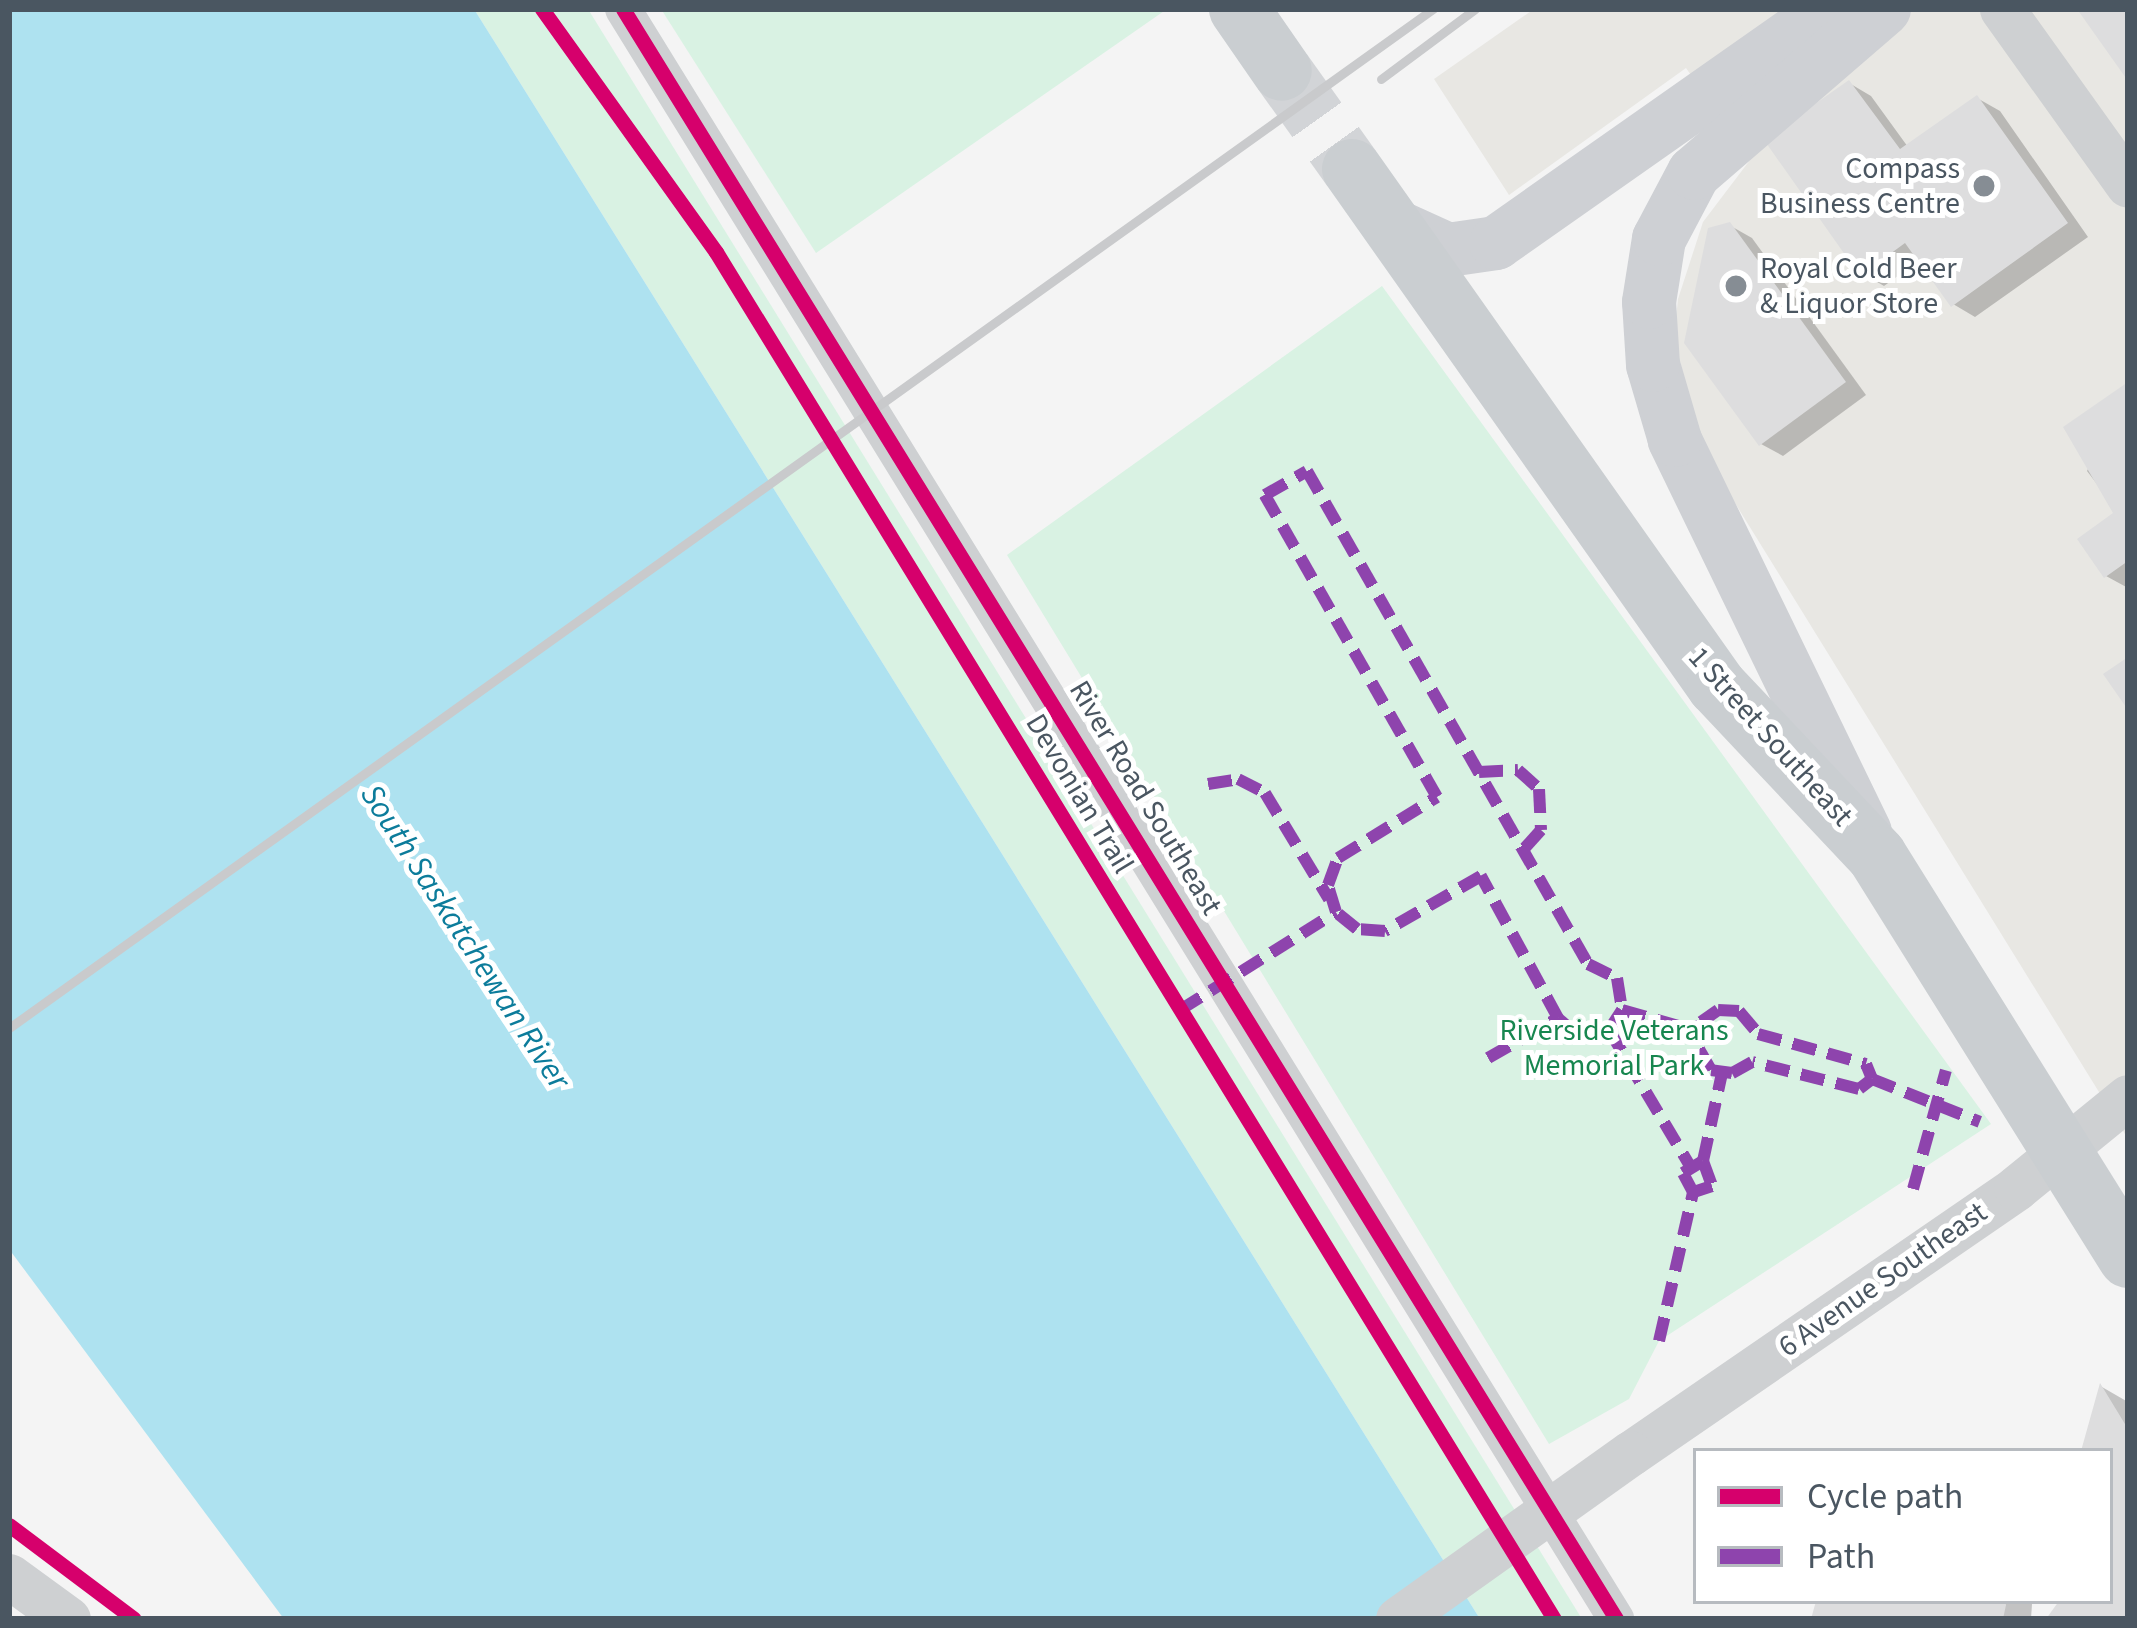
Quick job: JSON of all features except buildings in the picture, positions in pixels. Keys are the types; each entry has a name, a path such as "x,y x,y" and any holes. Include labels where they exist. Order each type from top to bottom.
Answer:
{"main road":[{"path":"1239,9 1282,71"},
{"path":"1391,224 1448,250 1496,243 1829,9"},
{"path":"1876,856 1675,440 1653,365 1649,302 1659,239 1694,172 1884,9"},
{"name":"1 Street Southeast","path":"1352,169 1717,686 1876,856 2128,1258"}],"street":[{"name":"River Road Southeast","path":"623,9 1616,1619"},
{"path":"2002,9 2128,185"},
{"name":"6 Avenue Southeast","path":"1398,1619 2128,1097"},
{"path":"9,1576 68,1619"}],"shaded area":[{"path":"1534,9 2128,9 2128,1139 1701,448 1674,337 1678,299 1703,222 1750,160 1686,68 1509,195 1434,79"}],"green space":[{"path":"474,9 588,9 1582,1619 1480,1619"},
{"path":"661,9 1167,9 816,253"},
{"name":"Riverside Veterans Memorial Park","path":"1382,286 1991,1124 1659,1341 1629,1399 1549,1444 1007,555"}],"water":[{"name":"South Saskatchewan River","path":"9,9 474,9 1480,1619 284,1619 9,1249"}],"tunnel":[{"path":"1282,71 1352,169"}],"railway":[{"path":"9,1028 1433,9"},
{"path":"1381,79 1475,9"}],"marked path":[{"path":"1307,471 1588,964 1617,978 1622,1010 1609,1030 1575,1033 1558,1018 1481,876 1385,931 1357,929 1336,912 1328,885 1338,858 1437,797 1265,495 1307,471"},
{"path":"1479,772 1518,770 1539,789 1541,830 1523,850"},
{"path":"1208,784 1238,779 1265,793 1329,899"},
{"path":"1180,1010 1336,912"},
{"path":"1622,1010 1696,1031"},
{"path":"1718,1010 1739,1011 1758,1034 1866,1064 1872,1079 1859,1089 1752,1062 1732,1073 1711,1070 1695,1042 1701,1022 1718,1010"},
{"path":"1488,1058 1558,1018"},
{"path":"1609,1030 1689,1164"},
{"path":"1913,1189 1946,1070"},
{"path":"1703,1161 1722,1073"},
{"path":"1872,1079 1980,1122"},
{"path":"1659,1341 1693,1192 1683,1173 1703,1161 1712,1186 1693,1192"}],"cycle path":[{"name":"Devonian Trail","path":"542,9 716,252 1554,1619"},
{"name":"Devonian Trail","path":"623,9 1616,1619"},
{"path":"9,1525 134,1619"}],"place":[{"name":"Compass Business Centre","path":"1984,186"},
{"name":"Royal Cold Beer & Liquor Store","path":"1736,286"}]}
